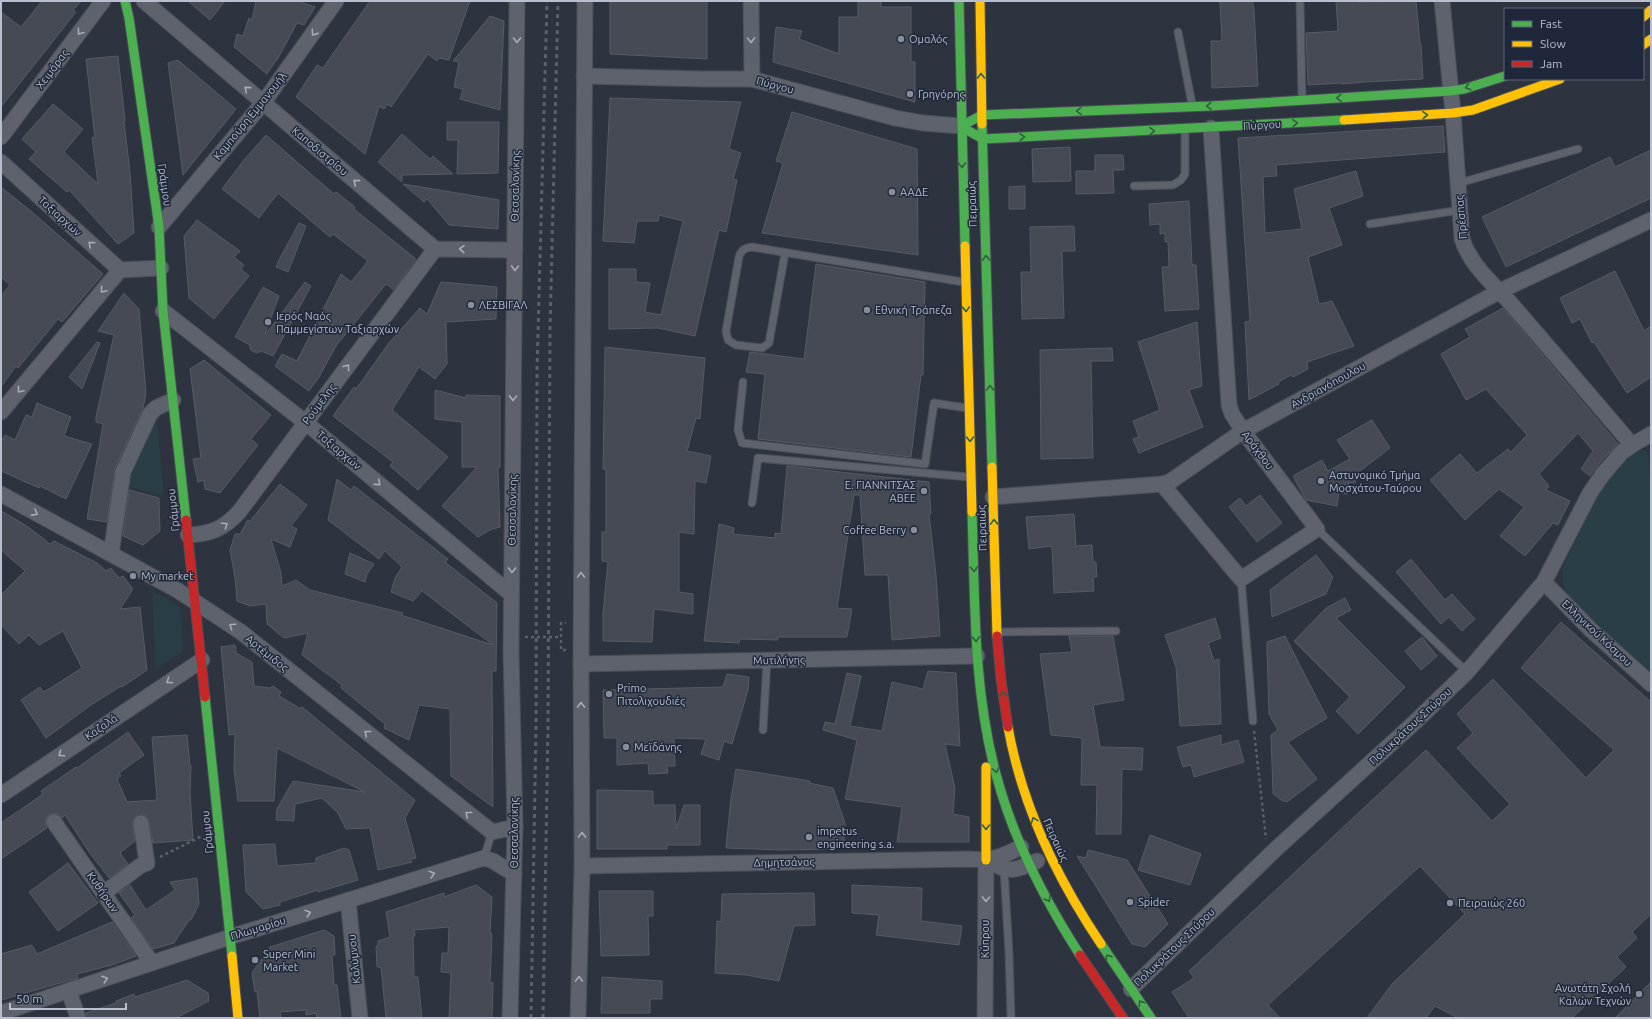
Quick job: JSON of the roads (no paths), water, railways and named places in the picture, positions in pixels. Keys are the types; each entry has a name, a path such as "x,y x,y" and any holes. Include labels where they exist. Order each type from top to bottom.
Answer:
{"main road":[{"name":"Γράμμου","path":"125,1 133,44 159,227 163,311 196,602 238,1018"},
{"name":"Πειραιώς","path":"959,1 965,282 977,656 984,718 994,766 1004,801 1021,847 1060,920 1123,1018"},
{"name":"Πειραιώς","path":"980,1 993,497 998,632 1002,690 1006,717 1024,793 1049,856 1094,937 1150,1018"},
{"name":"Πύργου","path":"961,126 982,115 1192,106 1450,91 1464,89 1504,76"},
{"name":"Πύργου","path":"961,126 983,139 1185,130 1453,113 1473,110 1557,80"},
{"path":"984,718 987,785 986,860"}],"street":[{"name":"Χειμάρας","path":"1,137 103,1"},
{"name":"Καποδιστρίου","path":"144,1 435,249"},
{"name":"Καμπούρη Εμμανουήλ","path":"159,227 263,103 336,1"},
{"name":"Θεσσαλονίκης","path":"510,1018 515,827 511,594 517,1"},
{"path":"578,1018 582,866 581,664 585,1"},
{"path":"750,1 752,79"},
{"name":"Πρέσπας","path":"1442,1 1459,183 1462,239 1466,251 1472,261 1500,291 1632,444"},
{"name":"Πύργου","path":"584,76 752,79 895,118 923,123 961,126"},
{"name":"Αράχθου","path":"1211,128 1230,406 1232,414 1243,431 1317,529"},
{"name":"Ταξιαρχών","path":"1,162 120,270"},
{"name":"Ανδριανόπουλου","path":"993,497 1162,484 1178,476 1243,431 1500,291 1651,220"},
{"path":"435,249 515,250"},
{"name":"Ρούμελης","path":"188,535 212,532 222,528 254,494 305,422 435,249"},
{"path":"1,412 120,270 161,268"},
{"name":"Ταξιαρχών","path":"163,311 305,422 511,594"},
{"path":"111,554 123,472 150,414 156,408 173,400"},
{"name":"Πολυκράτους Σπύρου","path":"1131,989 1268,857 1415,722 1467,672 1544,582 1595,484 1618,457 1632,444 1651,434"},
{"path":"1162,484 1241,579 1317,529"},
{"name":"Αρτέμιδος","path":"1,494 196,602 242,632 492,832"},
{"name":"Ελληνικού Κόσμου","path":"1544,582 1591,630 1651,684"},
{"name":"Μυτιλήνης","path":"581,664 977,656"},
{"name":"Καζαλά","path":"1,795 202,660"},
{"name":"Κυθήρων","path":"54,822 152,963"},
{"path":"104,893 140,866 147,863 141,823"},
{"path":"492,832 515,827"},
{"name":"Δημητσάνας","path":"582,866 969,859 986,860 1006,854 1021,847"},
{"path":"1004,869 1010,871 1018,870 1049,856"},
{"path":"484,858 493,861 514,874"},
{"name":"Πλωμαρίου","path":"1,1013 230,937 484,858"},
{"name":"Δημητσάνας","path":"986,860 1004,869"},
{"name":"Κύπρου","path":"985,1018 986,860"},
{"name":"Καλύμνου","path":"348,900 360,1018"},
{"path":"69,990 78,1018"}],"lane":[{"path":"1300,1 1302,100"},
{"path":"1178,32 1192,106"},
{"path":"1134,186 1173,185 1181,180 1185,174 1185,130"},
{"path":"1459,183 1578,149"},
{"path":"1370,224 1460,210"},
{"path":"784,253 769,343 766,346 757,348 732,343 727,336 726,331 740,253 743,249 752,247 965,282"},
{"path":"743,382 738,430 742,443 757,445 925,464 934,403 969,408"},
{"path":"752,503 758,458 971,478"},
{"path":"1317,529 1467,672"},
{"path":"1241,579 1253,720"},
{"path":"998,632 1116,631"},
{"path":"763,730 767,660"},
{"path":"484,858 492,832"},
{"path":"1004,869 1011,1018"}],"railway":[{"path":"531,1018 536,727 537,369 547,1"},
{"path":"543,1018 548,727 550,329 558,1"}],"place":[{"name":"Ομαλός","path":"901,39"},
{"name":"Γρηγόρης","path":"910,94"},
{"name":"ΑΑΔΕ","path":"892,192"},
{"name":"ΛΕΣΒΙΓΑΛ","path":"471,305"},
{"name":"Εθνική Τράπεζα","path":"867,310"},
{"name":"Ιερός Ναός Παμμεγίστων Ταξιαρχών","path":"268,322"},
{"name":"Αστυνομικό Τμήμα Μοσχάτου-Ταύρου","path":"1321,481"},
{"name":"Ε. ΓΙΑΝΝΙΤΣΑΣ ΑΒΕΕ","path":"924,491"},
{"name":"Coffee Berry","path":"914,530"},
{"name":"My market","path":"133,576"},
{"name":"Primo Πιτολιχουδιές","path":"609,694"},
{"name":"Μεϊδάνης","path":"626,747"},
{"name":"impetus engineering s.a.","path":"809,837"},
{"name":"Spider","path":"1130,902"},
{"name":"Πειραιώς 260","path":"1450,903"},
{"name":"Super Mini Market","path":"255,960"},
{"name":"Ανωτάτη Σχολή Καλών Τεχνών","path":"1639,994"}]}
